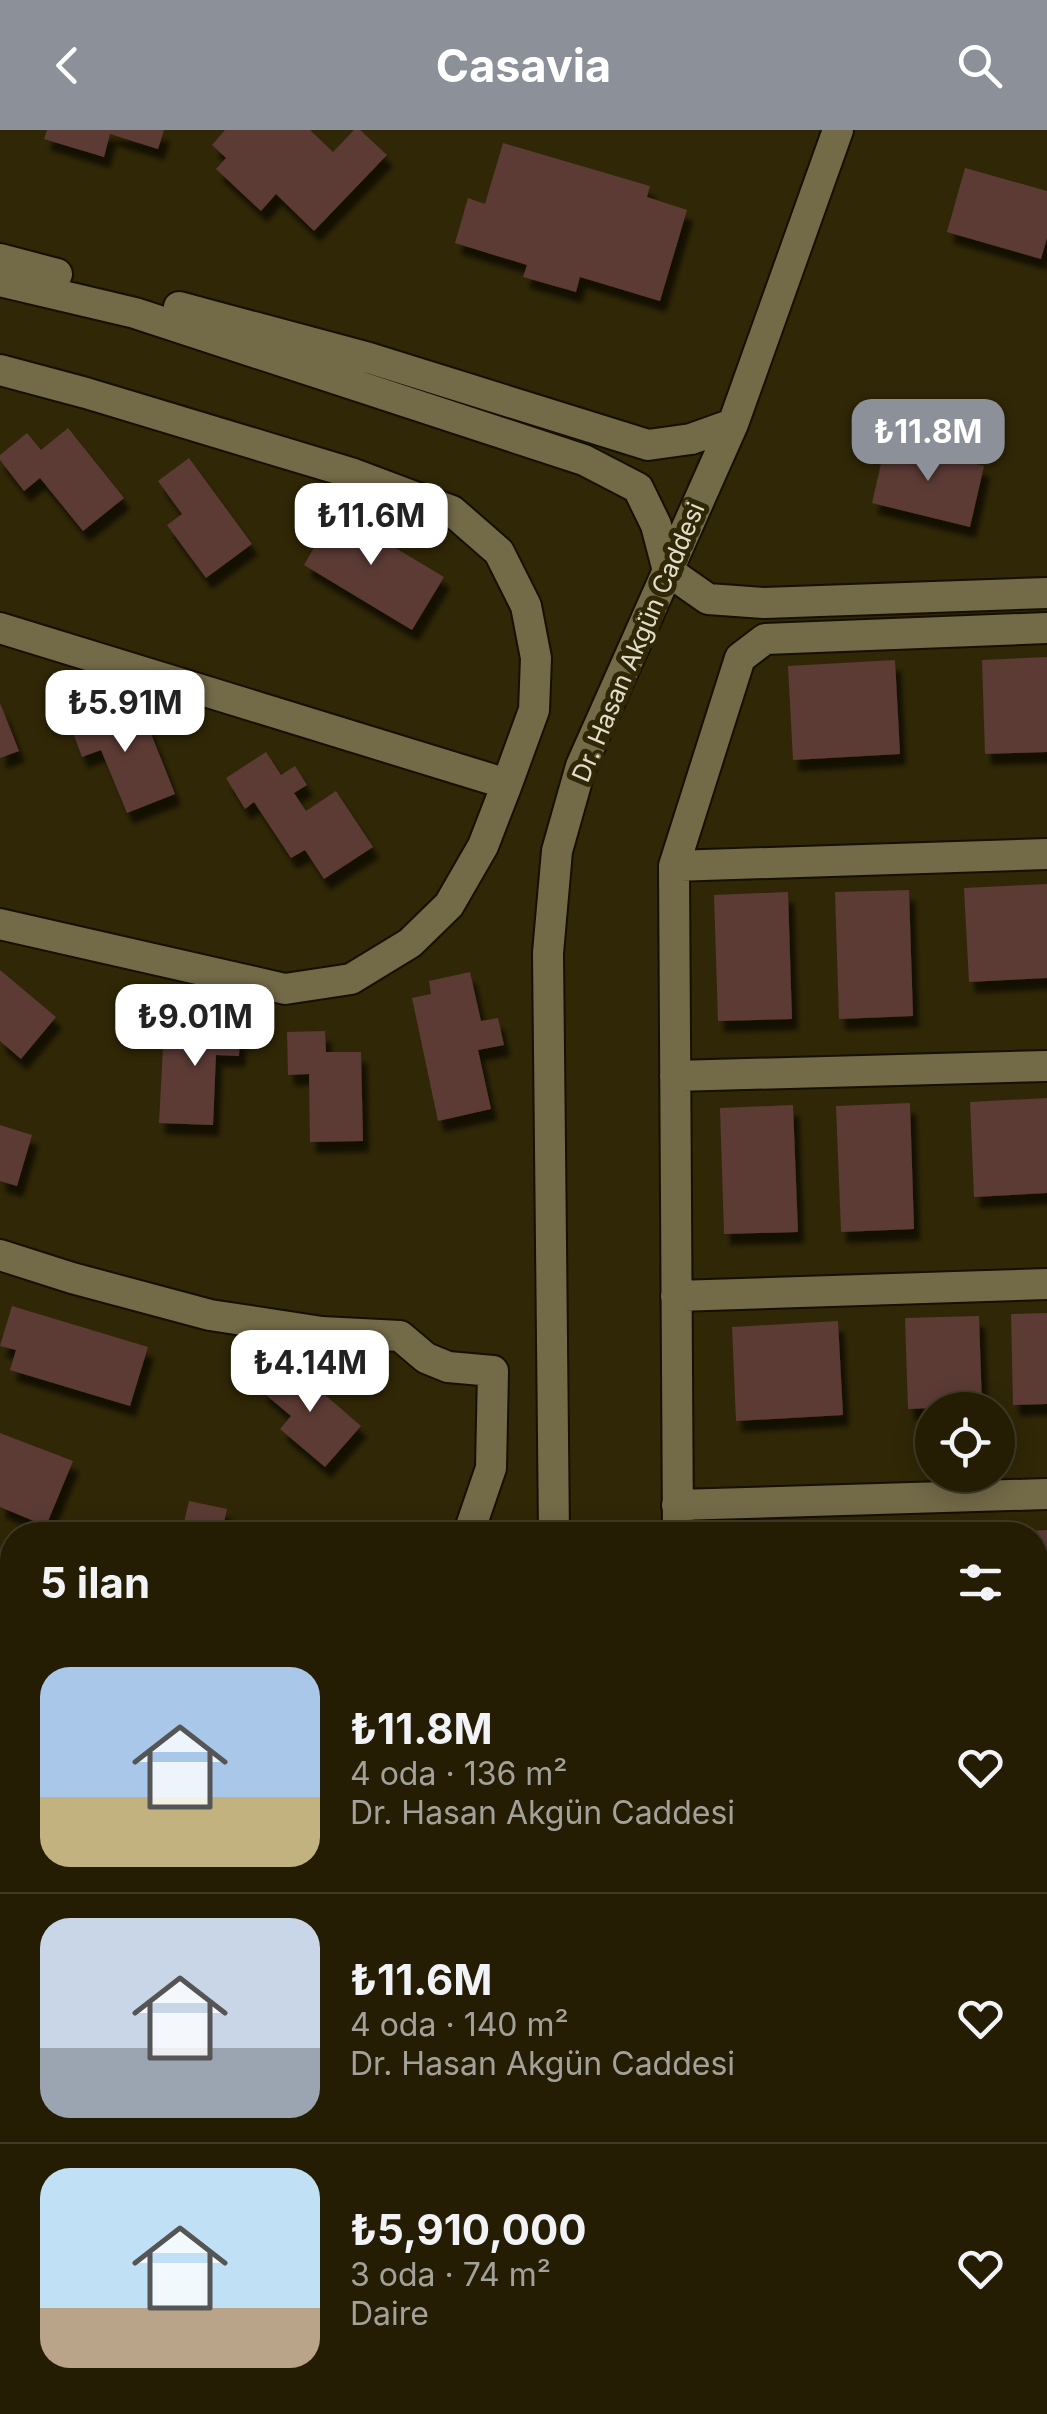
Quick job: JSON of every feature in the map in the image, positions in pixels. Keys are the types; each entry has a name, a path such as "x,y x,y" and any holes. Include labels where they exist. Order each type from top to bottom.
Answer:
{"street":[{"name":"Dr. Hasan Akgün Caddesi","path":"554,1522 548,953 557,851 581,766 733,424 838,130"},
{"path":"0,259 369,358 648,445 691,440 733,424"},
{"path":"0,281 135,313 584,460 638,488 656,525 668,571 708,599 764,603 1047,594"},
{"path":"0,370 350,474 452,511 499,552 526,606 536,658 534,710 483,846 449,905 410,943 350,979 285,990 0,924"},
{"path":"0,628 507,784"},
{"path":"1047,628 766,639 740,658 674,866 678,1520 1047,1494"},
{"path":"674,866 1047,854"},
{"path":"675,1076 1047,1066"},
{"path":"0,1255 210,1314 322,1332 400,1336 426,1358 448,1367 493,1371 492,1468 473,1522"},
{"path":"676,1296 1047,1284"}],"building":[{"path":"47,130 164,130 158,149 110,134 104,157 44,139"},
{"path":"225,130 310,130 333,152 354,130 360,130 387,155 314,231 276,194 261,211 216,169 226,158 212,145"},
{"path":"503,143 650,186 647,197 687,210 660,301 580,277 576,292 523,277 527,265 455,243 468,198 485,204"},
{"path":"965,168 1047,191 1047,238 1041,259 947,232"},
{"path":"68,428 124,498 83,531 40,478 24,491 0,460 0,455 27,433 41,450"},
{"path":"886,442 984,466 970,527 872,503"},
{"path":"189,458 252,544 206,578 167,525 182,514 158,481"},
{"path":"322,504 444,577 412,630 304,565 319,539 305,531"},
{"path":"1047,657 1047,752 985,754 982,660"},
{"path":"895,660 900,754 793,760 788,666"},
{"path":"0,703 19,751 0,758"},
{"path":"102,704 110,724 142,711 175,794 127,813 101,750 82,757 67,717"},
{"path":"266,752 281,775 295,766 307,785 294,793 306,811 336,791 373,847 324,879 305,850 291,858 254,802 245,809 226,778"},
{"path":"1047,884 1047,978 969,982 964,888"},
{"path":"909,890 913,1016 839,1019 835,892"},
{"path":"788,892 792,1019 718,1021 714,895"},
{"path":"0,970 56,1017 21,1059 0,1041"},
{"path":"470,972 481,1021 498,1018 504,1045 478,1050 491,1109 438,1121 412,998 431,994 429,981"},
{"path":"196,1016 241,1018 239,1056 216,1055 213,1125 159,1123 164,1029 195,1031"},
{"path":"325,1031 326,1052 361,1052 363,1141 310,1142 309,1074 288,1075 287,1032"},
{"path":"1047,1098 1047,1193 974,1197 970,1102"},
{"path":"910,1103 914,1229 841,1232 836,1106"},
{"path":"793,1105 798,1232 724,1234 720,1108"},
{"path":"0,1125 32,1135 17,1186 0,1181"},
{"path":"12,1306 148,1347 130,1406 10,1370 16,1350 0,1346"},
{"path":"1047,1313 1047,1404 1015,1405 1011,1314"},
{"path":"979,1316 982,1392 915,1392 915,1409 908,1409 905,1318"},
{"path":"838,1321 843,1415 736,1421 732,1327"},
{"path":"286,1361 361,1426 325,1467 280,1429 291,1416 260,1390"},
{"path":"0,1433 73,1461 48,1522 36,1522 0,1507"},
{"path":"189,1501 227,1509 224,1522 184,1522"}]}
